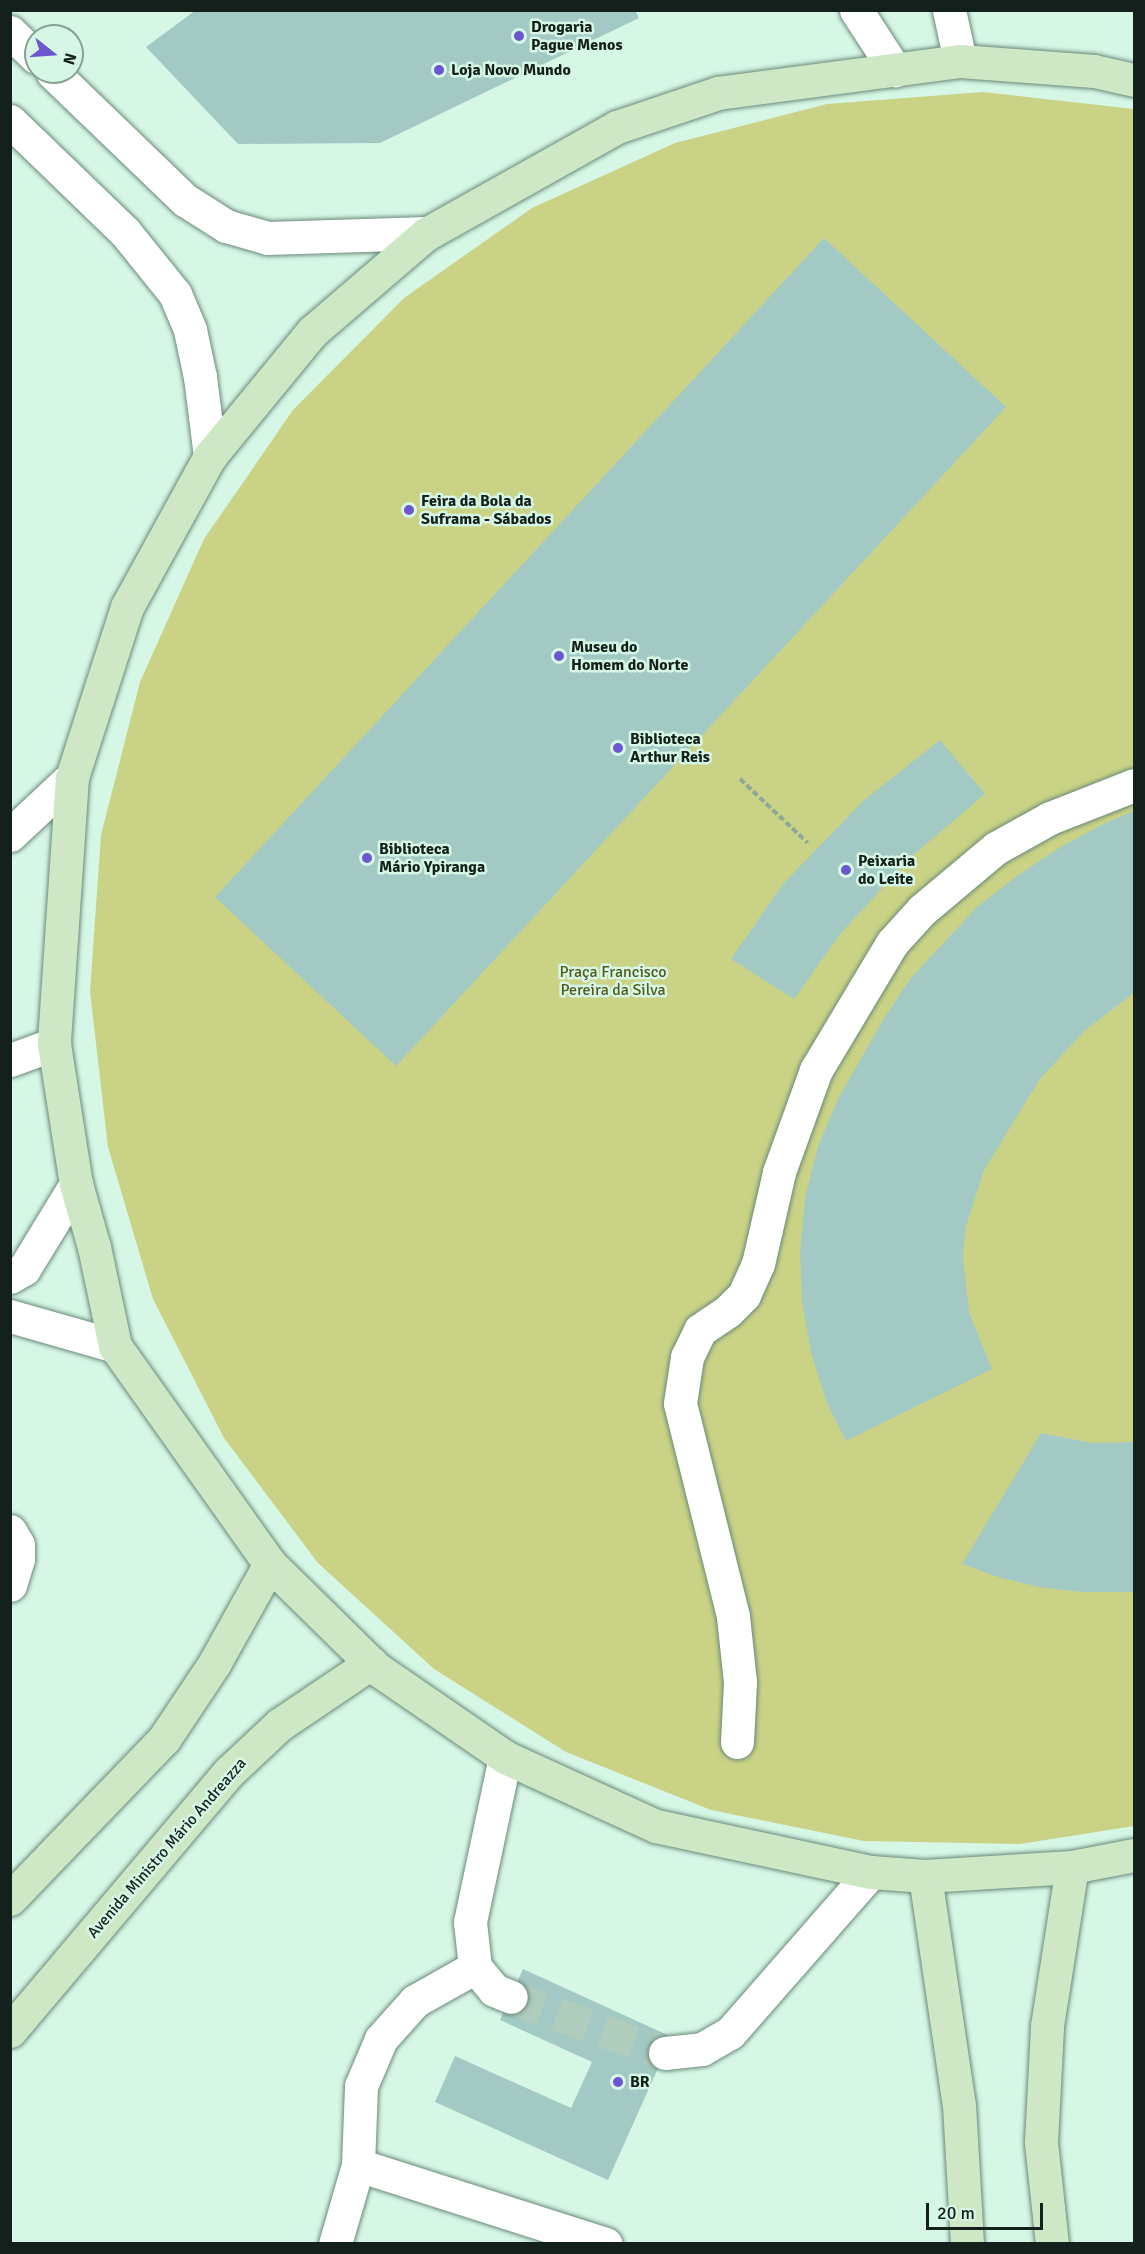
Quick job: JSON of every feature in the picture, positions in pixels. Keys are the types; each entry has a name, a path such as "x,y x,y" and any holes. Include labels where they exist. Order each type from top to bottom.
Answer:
{"main road":[{"path":"1134,80 1094,71 960,61 718,93 617,127 427,233 312,332 210,456 127,607 72,777 54,1044 76,1184 94,1247 115,1346 270,1564 371,1663 505,1757 656,1826 871,1872 925,1876 1072,1868 1134,1854"},
{"path":"17,1882 164,1739 214,1664 270,1564"},
{"name":"Avenida Ministro Mário Andreazza","path":"10,2031 229,1772 279,1725 371,1663"},
{"path":"1052,2244 1041,2142 1047,2026 1072,1868"},
{"path":"925,1876 959,2105 967,2244"},
{"path":"1045,2187 1071,2244"},
{"path":"952,2244 964,2196"}],"street":[{"path":"856,10 895,70"},
{"path":"949,10 960,61"},
{"path":"10,32 24,45"},
{"path":"64,84 185,200 226,226 268,238 427,233"},
{"path":"10,121 125,232 175,294 190,330 201,377 210,456"},
{"path":"10,835 72,777"},
{"path":"737,1742 740,1682 734,1616 680,1402 687,1357 700,1330 728,1311 744,1295 758,1264 778,1172 816,1070 892,943 922,910 996,848 1050,818 1134,785"},
{"path":"10,1060 54,1044"},
{"path":"10,1277 24,1269 76,1184"},
{"path":"10,1316 115,1346"},
{"path":"10,1531 18,1545 18,1559 10,1585"},
{"path":"505,1757 470,1922 475,1966 494,1990 511,1997"},
{"path":"665,2053 702,2049 730,2033 871,1872"},
{"path":"335,2244 358,2165 361,2086 381,2039 415,2001 475,1966"},
{"path":"358,2165 606,2244"}],"path":[{"path":"740,779 808,843"}],"green space":[{"name":"Praça Francisco Pereira da Silva","path":"983,92 1134,109 1134,1826 1020,1844 864,1841 711,1810 566,1752 434,1669 318,1563 224,1438 153,1299 108,1147 90,992 101,835 140,682 204,539 293,410 404,298 532,208 675,143 827,104"}],"building":[{"path":"196,10 635,10 639,18 380,143 238,144 146,47"},
{"path":"824,238 1006,407 396,1066 215,897"},
{"path":"940,740 985,794 912,856 841,933 794,999 731,959 783,884 863,801"},
{"path":"1134,811 1134,993 1085,1030 1040,1079 984,1170 966,1226 963,1256 969,1312 992,1369 846,1441 826,1401 811,1352 802,1302 800,1251 805,1198 818,1146 839,1097 883,1020 910,979 977,907 1017,876 1059,848 1103,824"},
{"path":"1041,1433 1093,1443 1134,1442 1134,1592 1082,1592 1039,1587 998,1577 962,1564"},
{"name":"BR","path":"523,1969 672,2037 608,2180 435,2102 455,2056 571,2108 592,2062 500,2020"}],"tunnel":[{"path":"511,1997 665,2053"}],"place":[{"name":"Drogaria Pague Menos","path":"519,36"},
{"name":"Loja Novo Mundo","path":"439,70"},
{"name":"Feira da Bola da Suframa - Sábados","path":"409,510"},
{"name":"Museu do Homem do Norte","path":"559,656"},
{"name":"Biblioteca Arthur Reis","path":"618,748"},
{"name":"Biblioteca Mário Ypiranga","path":"367,858"},
{"name":"Peixaria do Leite","path":"846,870"},
{"name":"BR","path":"618,2082"}]}
